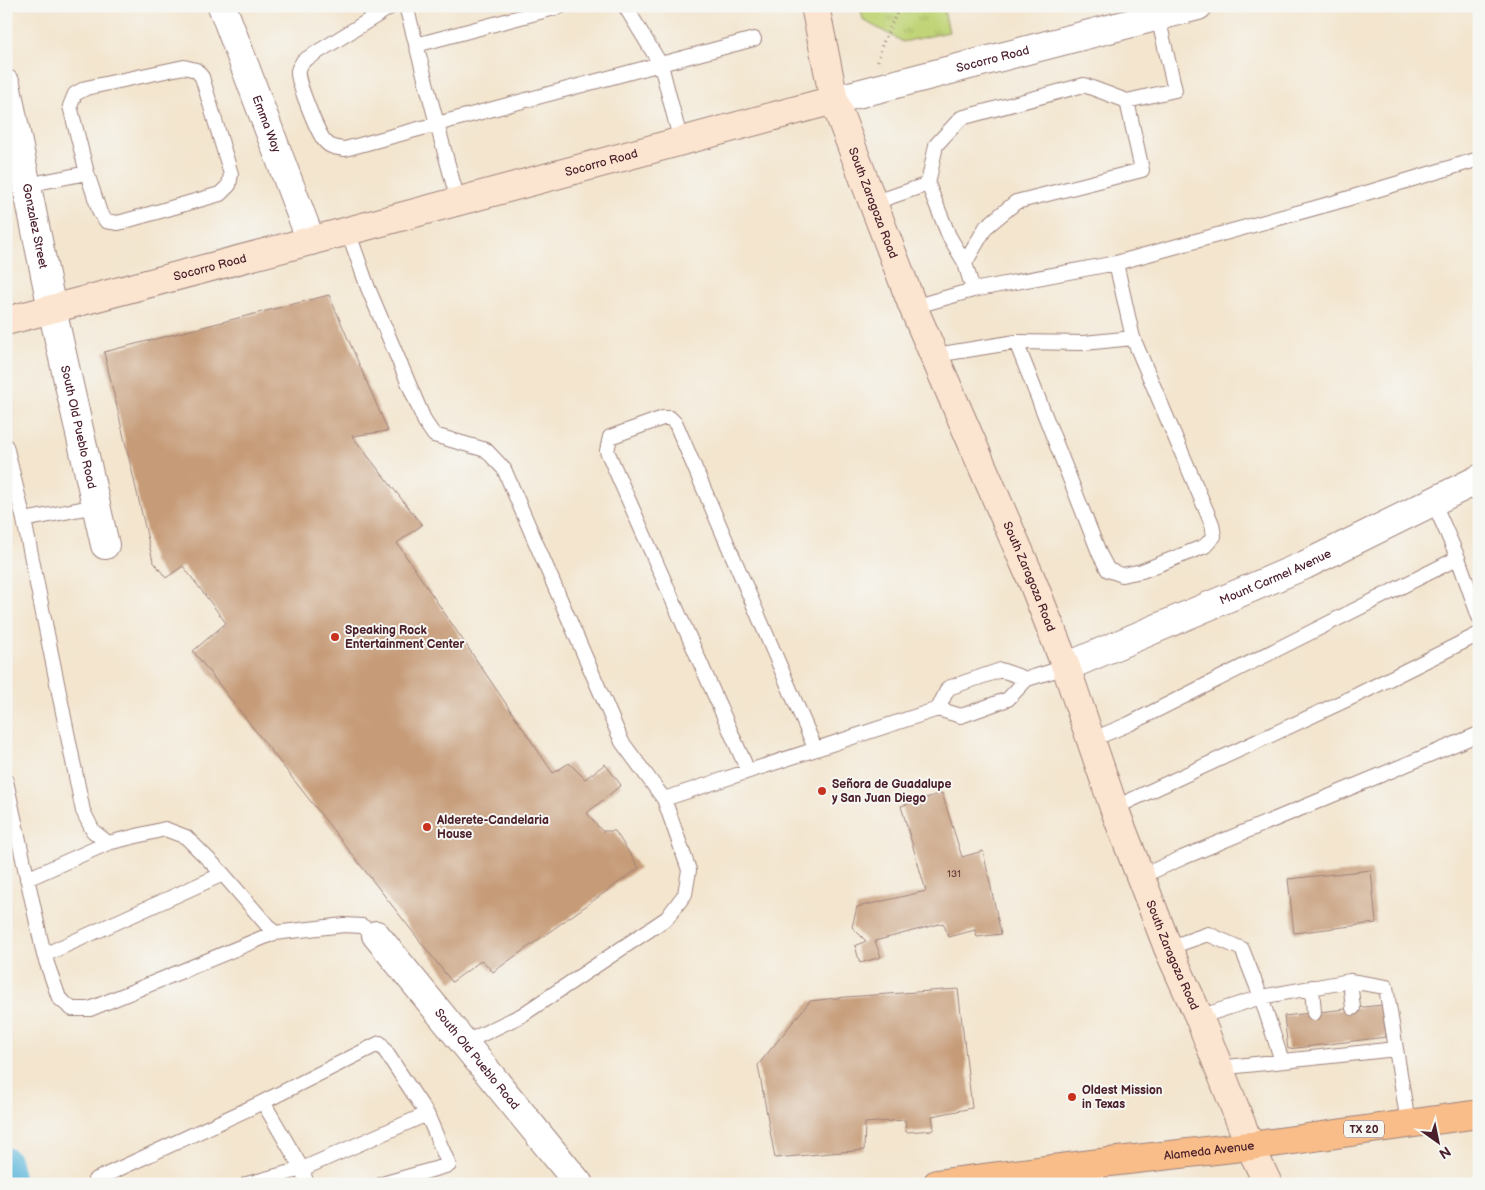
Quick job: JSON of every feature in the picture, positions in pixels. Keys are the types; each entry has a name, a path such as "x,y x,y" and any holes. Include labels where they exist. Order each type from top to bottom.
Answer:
{"main road":[{"name":"South Zaragoza Road","path":"815,6 834,100 873,203 914,306 1033,583 1066,667 1114,808 1142,876 1168,948 1199,1017 1250,1146 1268,1184"},
{"name":"Socorro Road","path":"6,321 458,202 834,100"},
{"name":"Alameda Avenue","path":"937,1184 1096,1174 1250,1146 1479,1114"}],"street":[{"name":"Emma Way","path":"222,6 310,241"},
{"name":"Socorro Road","path":"834,100 1198,6"},
{"name":"Gonzalez Street","path":"6,84 52,310"},
{"name":"South Old Pueblo Road","path":"52,310 106,545"},
{"name":"Mount Carmel Avenue","path":"1066,667 1305,565 1479,479"},
{"name":"South Old Pueblo Road","path":"376,935 579,1184"}],"lane":[{"path":"392,6 303,61 298,71 299,82 318,129 324,141 332,148 344,149 754,39"},
{"path":"406,6 458,202"},
{"path":"416,45 562,6"},
{"path":"625,6 661,65 681,142"},
{"path":"973,290 966,263 949,236 928,184 936,145 961,118 1084,84 1127,101 1175,90 1158,17"},
{"path":"184,67 196,70 202,77 231,174 229,185 220,194 118,223 106,221 100,213 87,173 70,106 75,94 86,88 184,67"},
{"path":"966,263 986,227 1016,202 1142,170 1127,101"},
{"path":"914,306 973,290 1116,263 1333,203 1479,159"},
{"path":"27,185 87,173"},
{"path":"873,203 928,184"},
{"path":"348,231 368,288 425,422 434,435 486,450 504,469 622,742 664,799 688,870 685,894 667,918 522,1015 464,1043"},
{"path":"1016,342 1100,555 1108,570 1122,575 1142,571 1205,546 1214,536 1212,524 1133,338 1116,263"},
{"path":"936,355 1016,342 1084,342 1133,338"},
{"path":"748,771 607,451 610,437 663,418 670,418 676,424 815,748"},
{"path":"6,446 24,520 83,811 93,831 108,843"},
{"path":"1433,501 1458,558 1479,617"},
{"path":"24,520 96,506"},
{"path":"1092,740 1129,724 1458,558"},
{"path":"1114,808 1359,694 1479,634"},
{"path":"664,799 938,708 960,716 1008,699 1027,679 1066,667"},
{"path":"938,708 948,688 1001,670 1027,679"},
{"path":"1142,876 1479,734"},
{"path":"6,781 44,955 59,998 72,1009 90,1010 274,933 344,925 362,926 376,935"},
{"path":"27,879 108,843 165,829 186,837 224,874 274,933"},
{"path":"44,955 224,874"},
{"path":"1168,948 1208,934 1242,949 1261,997 1282,1061"},
{"path":"1199,1017 1261,997 1350,981 1386,987 1408,1123"},
{"path":"1350,981 1353,1008"},
{"path":"1312,988 1314,1013"},
{"path":"98,1184 95,1180 264,1102 380,1043 427,1114 449,1165 382,1184"},
{"path":"1218,1068 1282,1061 1317,1051 1358,1047 1396,1049"},
{"path":"264,1102 302,1169 307,1184"},
{"path":"246,1184 302,1169 427,1114"}],"path":[{"path":"873,90 882,45 900,6"}],"green space":[{"path":"860,6 943,6 949,32 903,42 863,20"}],"building":[{"name":"Speaking Rock Entertainment Center","path":"329,295 388,431 352,436 422,525 397,543 553,773 569,763 585,779 605,764 621,785 587,813 602,831 615,831 639,868 493,972 482,960 452,982 193,651 226,623 183,566 166,578 153,561 104,352"},
{"path":"942,793 962,857 983,851 1001,934 977,937 975,930 949,937 943,923 875,941 881,957 860,963 855,946 866,941 852,927 857,907 926,891 901,806"},
{"path":"1371,870 1376,923 1294,933 1288,879"},
{"path":"958,989 972,1108 932,1116 934,1130 906,1132 905,1120 865,1123 864,1150 775,1158 758,1065 810,1001"},
{"path":"1382,1005 1386,1037 1288,1049 1284,1016"}],"waterway":[{"path":"6,1162 11,1184"}],"place":[{"name":"Speaking Rock Entertainment Center","path":"335,637"},
{"name":"Señora de Guadalupe y San Juan Diego","path":"822,791"},
{"name":"Alderete-Candelaria House","path":"427,827"},
{"name":"Oldest Mission in Texas","path":"1072,1097"}]}
